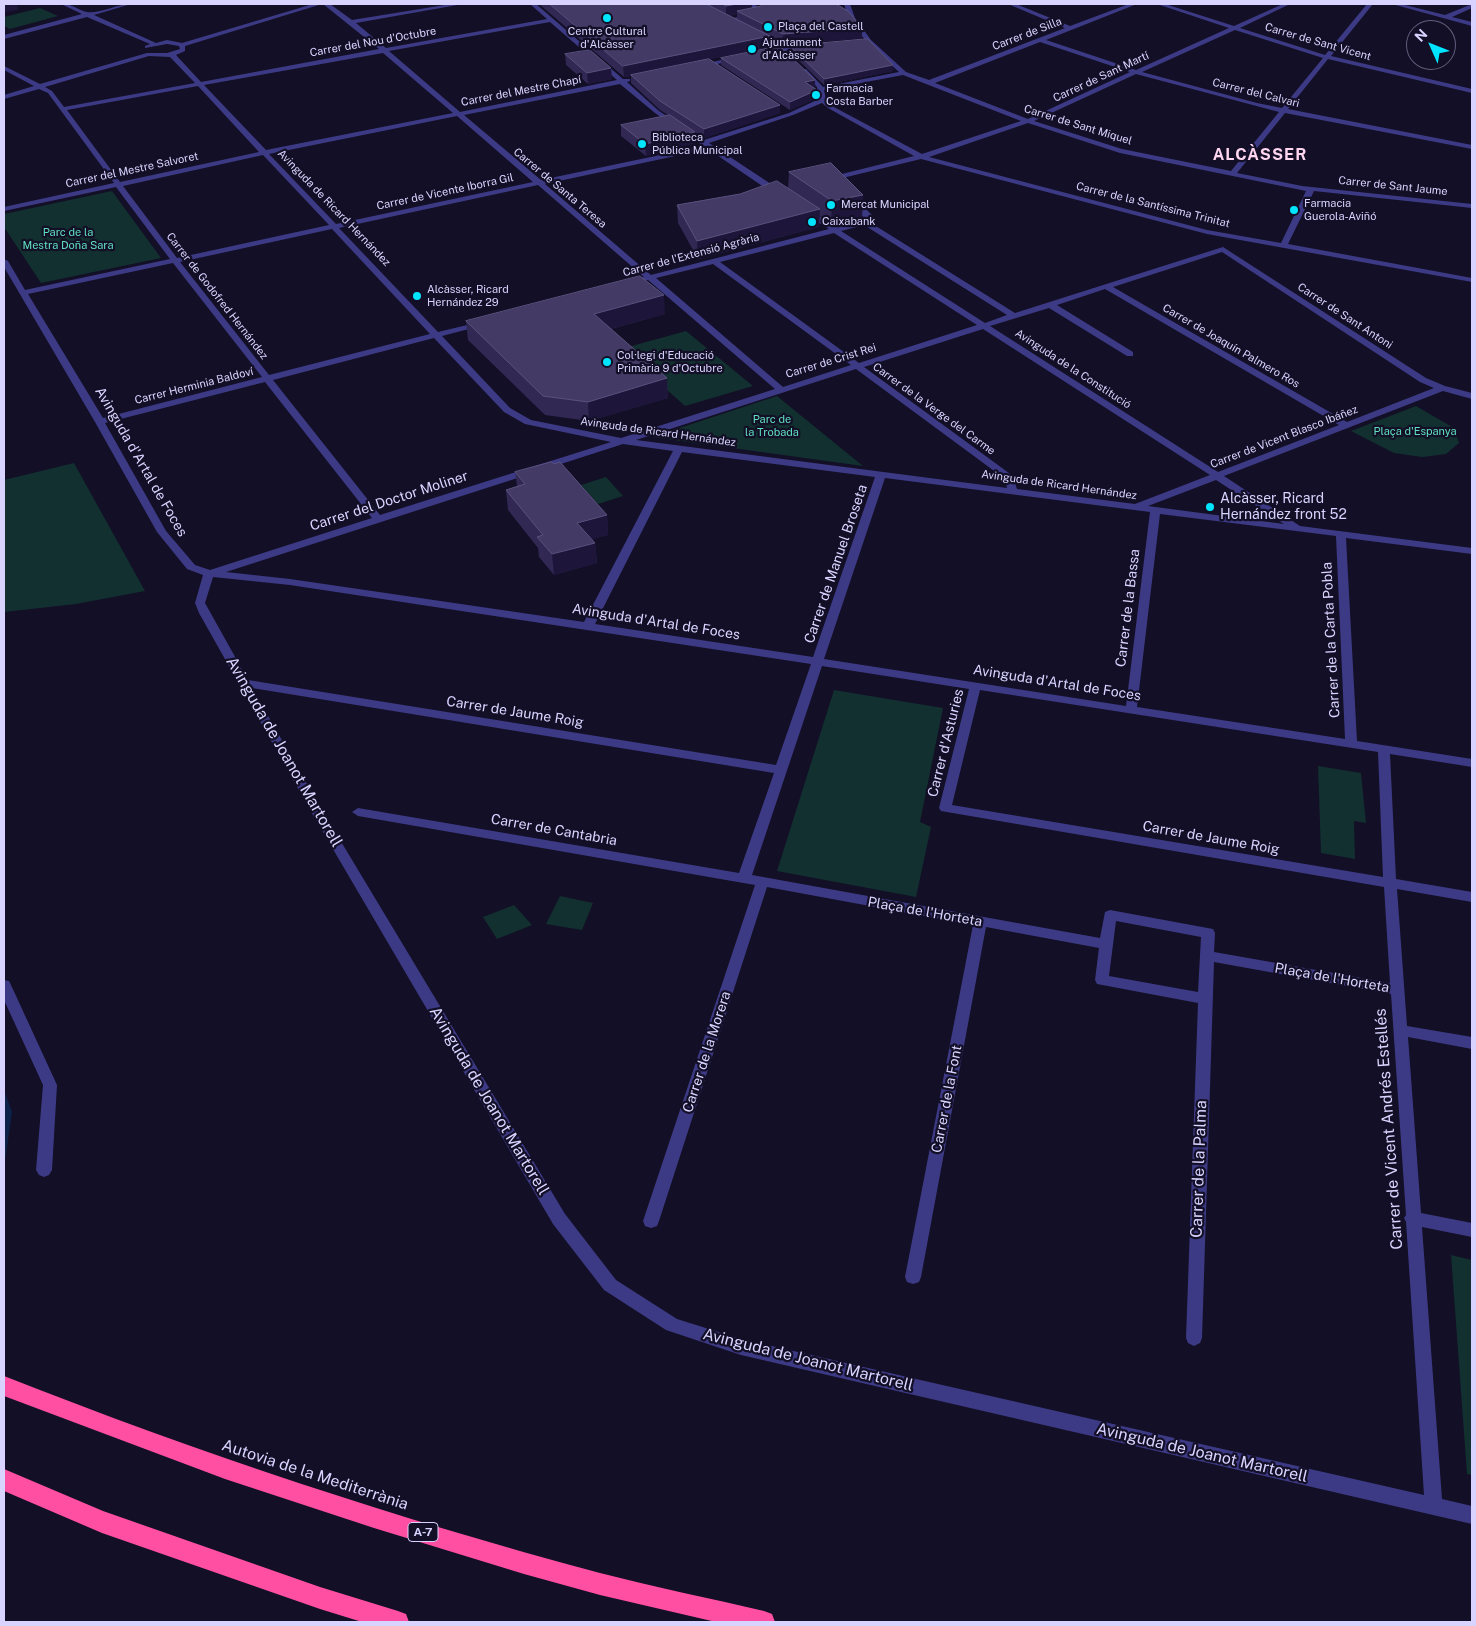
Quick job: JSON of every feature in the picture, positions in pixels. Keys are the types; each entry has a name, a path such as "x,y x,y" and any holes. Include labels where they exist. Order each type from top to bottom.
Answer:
{"highway":[{"name":"Autovia de la Mediterrània","path":"4,1386 88,1420 330,1504 602,1584 764,1622"},
{"path":"4,1480 102,1522 320,1598 398,1622"}],"street":[{"path":"64,4 154,44"},
{"path":"4,38 128,4"},
{"path":"149,54 145,50 154,44 173,42 182,45 319,4"},
{"name":"Carrer de Santa Teresa","path":"326,4 351,22 538,184 780,389"},
{"path":"351,22 460,4"},
{"path":"533,4 657,112 778,192 786,194"},
{"path":"847,4 852,18 869,40 904,73"},
{"path":"1011,4 1069,28"},
{"name":"Carrer de Silla","path":"928,83 1134,4"},
{"name":"Carrer de Sant Vicent","path":"1160,4 1326,58 1472,91"},
{"name":"Carrer de Sant Martí","path":"821,182 919,156 1028,121 1287,4"},
{"path":"1233,173 1281,111 1370,4"},
{"path":"1396,4 1472,24"},
{"path":"727,20 758,14 760,12 754,5"},
{"path":"1446,17 1472,6"},
{"path":"720,17 742,27"},
{"name":"Carrer del Nou d'Octubre","path":"63,109 552,20"},
{"path":"859,41 869,40"},
{"name":"Carrer del Calvari","path":"1040,40 1135,72 1281,111 1472,147"},
{"path":"769,42 794,60 821,89 823,100"},
{"path":"4,97 149,54 171,54 183,50 182,45"},
{"path":"763,53 811,45"},
{"name":"Avinguda de Ricard Hernández","path":"171,54 438,334 507,410 528,422 621,441 1472,551"},
{"path":"692,67 745,56"},
{"path":"710,64 723,72"},
{"name":"Carrer de Godofred Hernández","path":"4,68 50,92 175,261 377,518"},
{"path":"821,89 904,73"},
{"name":"Carrer de Sant Miquel","path":"904,73 1028,121 1120,151 1311,189"},
{"name":"Carrer del Mestre Chapí","path":"264,153 640,78"},
{"name":"Carrer de Vicente Iborra Gil","path":"23,293 538,184 705,145 786,112 823,100"},
{"name":"Carrer de la Santíssima Trinitat","path":"823,100 830,107 919,156 1225,236 1472,280"},
{"name":"Carrer del Mestre Salvoret","path":"4,209 264,153"},
{"path":"830,180 836,186"},
{"path":"1284,245 1311,189"},
{"name":"Carrer de Sant Jaume","path":"1311,189 1472,206"},
{"path":"843,192 870,218 866,223"},
{"name":"Avinguda de la Constitució","path":"800,208 1299,529"},
{"name":"Carrer de l'Extensió Agrària","path":"621,285 866,223"},
{"name":"Avinguda de la Constitució","path":"866,223 1012,315"},
{"path":"1223,249 1225,236"},
{"name":"Carrer de Crist Rei","path":"621,441 1223,249"},
{"name":"Carrer de Sant Antoni","path":"1223,249 1423,380 1442,388 1472,396"},
{"name":"Avinguda d'Artal de Foces","path":"4,261 9,278 23,293 166,538 191,567 209,573 290,582 588,626 1472,763"},
{"name":"Carrer de la Verge del Carme","path":"714,261 1010,478 1012,491"},
{"name":"Carrer de Joaquín Palmero Ros","path":"1105,286 1347,426"},
{"path":"1049,304 1130,354"},
{"path":"438,334 489,321"},
{"name":"Carrer Herminia Baldoví","path":"100,422 438,334"},
{"name":"Carrer de Vicent Blasco Ibáñez","path":"1135,508 1442,388"},
{"path":"577,456 583,442 579,433"},
{"name":"Carrer del Doctor Moliner","path":"209,573 621,441"},
{"path":"588,626 679,448"},
{"name":"Carrer de Manuel Broseta","path":"817,662 880,475"},
{"name":"Carrer de la Bassa","path":"1131,710 1155,510"},
{"name":"Carrer de la Carta Pobla","path":"1341,535 1351,743"},
{"name":"Avinguda de Joanot Martorell","path":"209,573 200,603 316,810 559,1220 610,1285 672,1325 741,1347 1434,1507 1472,1514"},
{"path":"744,878 817,662"},
{"name":"Carrer de Jaume Roig","path":"245,683 781,770"},
{"name":"Carrer d'Asturies","path":"945,808 975,686"},
{"name":"Carrer de Vicent Andrés Estellés","path":"1384,749 1390,883 1412,1218 1434,1507"},
{"name":"Carrer de Jaume Roig","path":"945,808 1472,897"},
{"name":"Carrer de Cantabria","path":"358,812 744,878"},
{"name":"Plaça de l'Horteta","path":"744,878 1107,944"},
{"name":"Carrer de la Morera","path":"651,1221 762,882"},
{"path":"1110,916 1208,933 1207,956 1205,999 1102,980 1110,916"},
{"name":"Carrer de la Font","path":"913,1277 980,922"},
{"name":"Plaça de l'Horteta","path":"1207,956 1397,990"},
{"path":"4,985 50,1085 44,1170"},
{"name":"Carrer de la Palma","path":"1194,1338 1205,999"},
{"path":"1400,1030 1472,1043"},
{"path":"1412,1218 1472,1230"}],"green space":[{"path":"40,8 58,16 10,29 4,26 4,17"},
{"name":"Parc de la Mestra Doña Sara","path":"112,191 161,258 41,283 4,227 4,214"},
{"path":"686,331 753,386 685,406 621,349"},
{"name":"Parc de la Trobada","path":"777,396 863,466 652,437"},
{"name":"Plaça d'Espanya","path":"1416,406 1454,428 1459,443 1446,454 1422,457 1394,453 1351,431"},
{"path":"74,463 145,591 76,604 4,612 4,480"},
{"path":"606,477 623,496 598,504 581,485"},
{"path":"834,690 943,708 920,822 931,827 916,897 777,871"},
{"path":"1318,766 1361,773 1366,823 1354,821 1355,859 1321,853"},
{"path":"560,896 593,903 582,930 546,924"},
{"path":"514,905 532,925 497,939 483,917"},
{"path":"1451,1255 1472,1260 1472,1475 1467,1474"}],"water":[{"path":"4,1090 12,1112 4,1168"}],"building":[{"path":"550,4 706,4 770,36 623,66"},
{"path":"763,4 836,4 848,11 862,28 783,34 737,11"},
{"path":"868,39 893,65 824,79 790,46"},
{"path":"780,46 815,80 805,82 817,90 790,102 721,58"},
{"path":"590,50 611,68 587,73 565,54"},
{"path":"709,59 780,105 704,129 660,101 631,75"},
{"path":"670,115 695,132 645,144 621,125"},
{"path":"831,163 863,195 832,201 789,172"},
{"path":"777,181 820,209 697,241 677,205 740,194"},
{"path":"640,276 664,295 594,314 667,378 588,402 543,396 466,321"},
{"path":"552,462 554,464 560,462 607,515 577,523 595,543 552,554 537,537 543,535 506,490 525,484 515,472"}],"place":[{"name":"Centre Cultural d'Alcàsser","path":"607,18"},
{"name":"Plaça del Castell","path":"768,27"},
{"name":"Ajuntament d'Alcàsser","path":"752,49"},
{"name":"Farmacia Costa Barber","path":"816,95"},
{"name":"Biblioteca Pública Municipal","path":"642,144"},
{"name":"Mercat Municipal","path":"831,205"},
{"name":"Farmacia Guerola-Aviñó","path":"1294,210"},
{"name":"Caixabank","path":"812,222"},
{"name":"Alcàsser, Ricard Hernández 29","path":"417,296"},
{"name":"Col·legi d'Educació Primària 9 d'Octubre","path":"607,362"},
{"name":"Alcàsser, Ricard Hernández front 52","path":"1210,507"}],"district":[{"name":"ALCÀSSER","path":"1260,155"}]}
